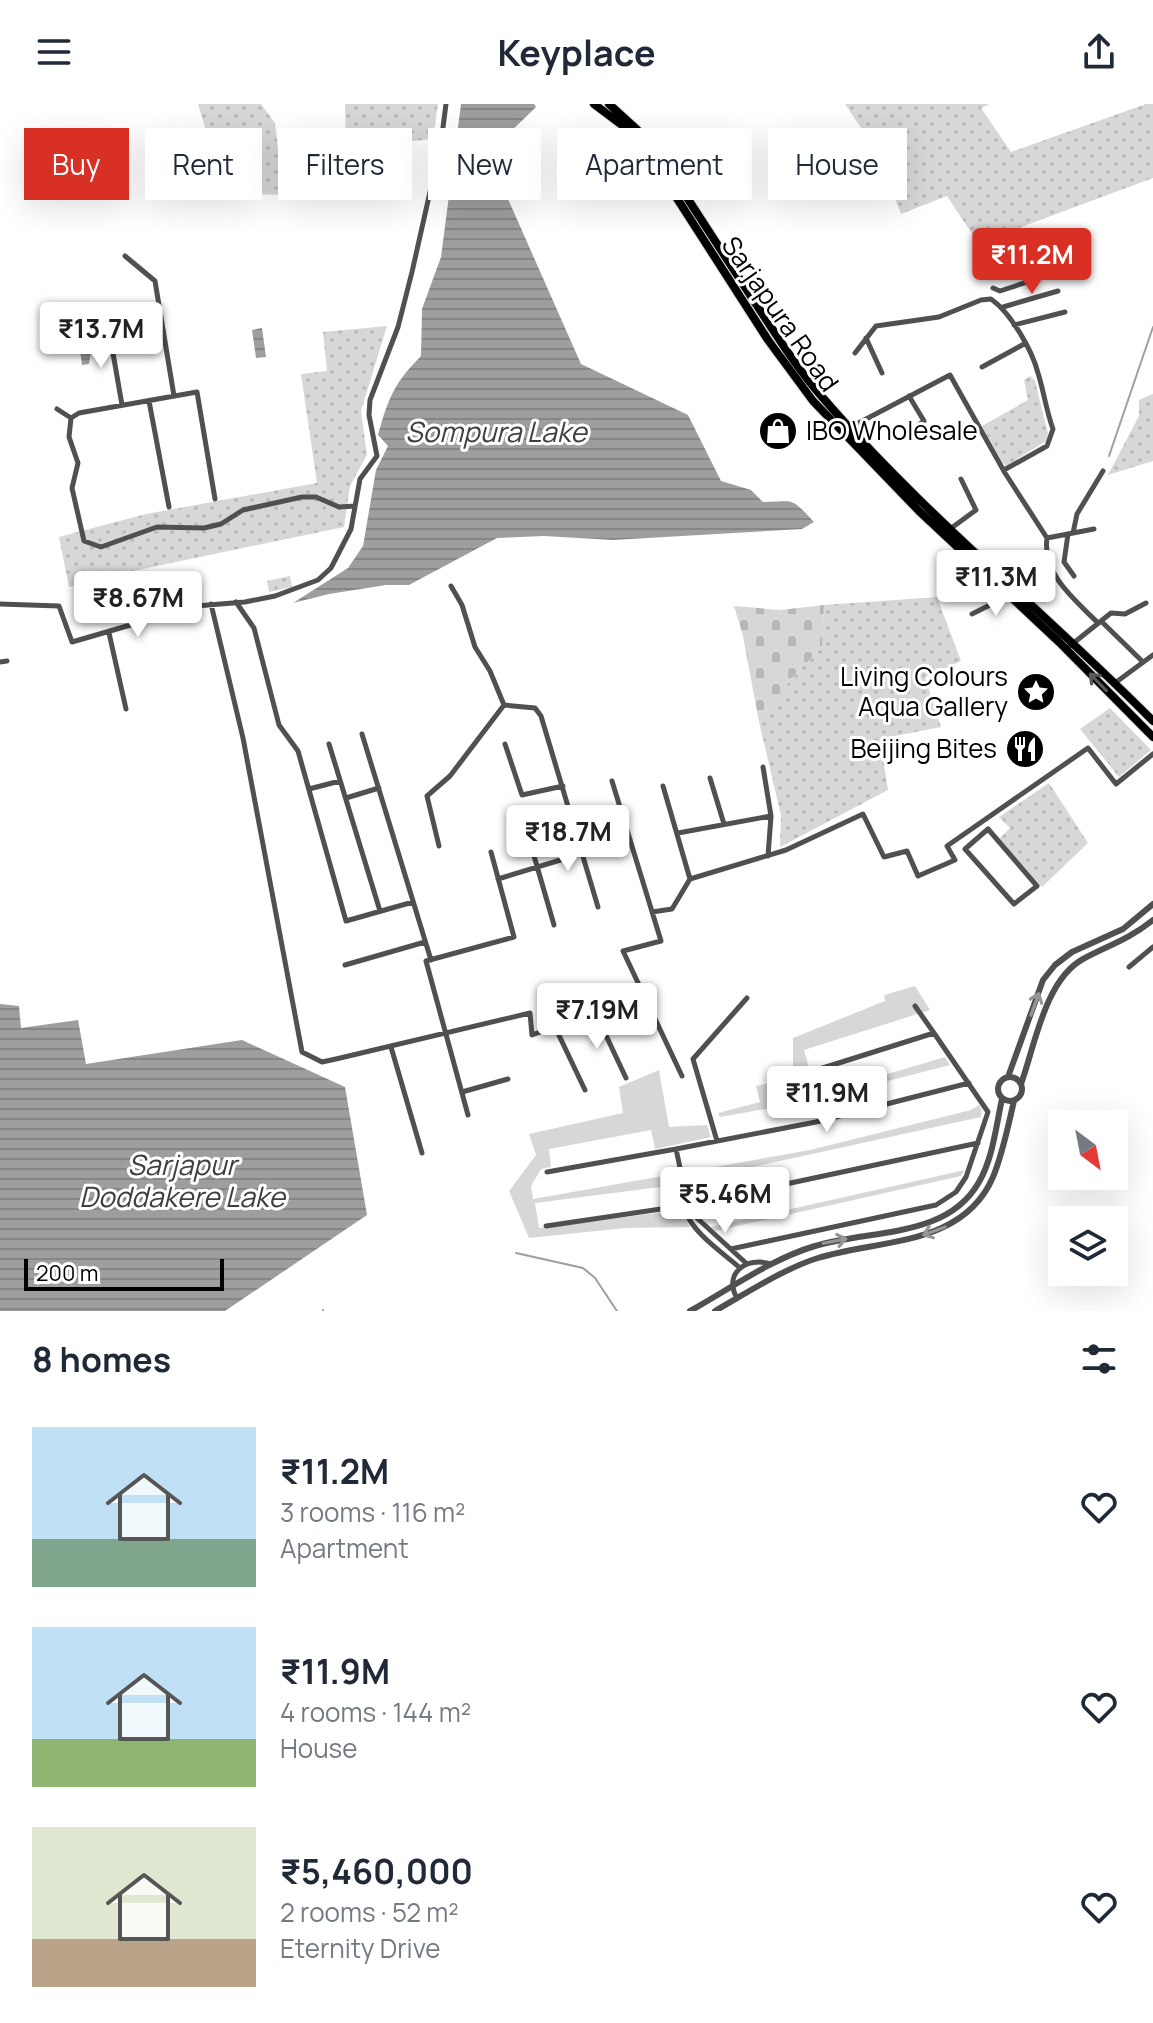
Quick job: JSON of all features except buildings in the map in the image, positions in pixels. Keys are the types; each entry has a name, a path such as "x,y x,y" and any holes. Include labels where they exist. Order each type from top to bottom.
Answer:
{"main road":[{"name":"Sarjapura Road","path":"594,104 622,125 653,161 726,267"},
{"name":"Sarjapura Road","path":"609,104 644,136 660,156 786,365 813,401 1012,589 1074,642 1153,721"},
{"name":"Sarjapura Road","path":"846,430 1008,596 1066,649 1153,737"}],"street":[{"path":"0,604 59,606 72,642 196,606 275,596 318,580 331,568 351,529 360,479 377,456 369,415 370,400 398,327 441,143 446,104"},
{"path":"125,256 155,281 174,396"},
{"path":"993,288 1000,291 1073,267"},
{"path":"1003,307 1058,291"},
{"path":"855,353 876,326 939,317 981,300 991,299 1003,307 1038,373 1045,409 1053,429 1047,446 1004,470"},
{"path":"1014,325 1065,312"},
{"path":"122,405 109,330 161,320"},
{"path":"865,337 882,373"},
{"path":"982,367 1024,344"},
{"path":"846,430 950,375 1047,538 1045,550 1052,570 1065,590 1143,662"},
{"path":"71,418 79,413 197,392 215,499"},
{"path":"908,432 924,421 909,396"},
{"path":"149,401 169,507"},
{"path":"57,409 71,418"},
{"path":"71,418 69,437 78,463 72,488 78,520 84,541 101,547 157,527 204,528 221,524 243,510 302,497 316,497 339,507 355,506"},
{"path":"1074,576 1064,562 1071,534 1077,514 1103,471"},
{"path":"950,529 976,510 961,479"},
{"path":"1047,538 1094,529"},
{"path":"451,586 462,605 475,647 490,671 504,705"},
{"path":"972,614 1008,596"},
{"path":"236,602 254,628 279,725 298,751 346,921 413,902"},
{"path":"1066,649 1111,613 1125,614 1146,603"},
{"path":"211,604 243,738 302,1052 322,1062 530,1013 532,1035 643,994"},
{"path":"109,633 126,709"},
{"path":"1114,683 1153,655"},
{"path":"504,705 535,708 541,716 598,907"},
{"path":"439,846 427,796 450,776 504,705"},
{"path":"362,734 431,960"},
{"path":"329,744 380,911"},
{"path":"505,744 522,795 563,786"},
{"path":"652,912 672,909 690,879 768,856 863,814 884,857 907,851 918,876 955,860 947,846 1088,748 1116,784 1153,754"},
{"path":"763,767 771,816 768,856"},
{"path":"710,778 724,824"},
{"path":"309,789 340,781"},
{"path":"612,781 661,941 623,951 682,1076"},
{"path":"663,786 690,879"},
{"path":"346,798 379,788"},
{"path":"677,833 771,816"},
{"path":"988,829 1037,886 1014,904 965,849 975,839 988,829"},
{"path":"969,831 975,839"},
{"path":"498,879 630,839"},
{"path":"530,842 554,925"},
{"path":"468,1115 426,961 514,937 491,852"},
{"path":"1008,1077 1043,980 1055,965 1072,952 1123,929 1153,904"},
{"path":"715,1311 817,1258 935,1233 960,1220 992,1180 1014,1101 1021,1096 1021,1084 1054,987 1065,972 1083,959 1134,936 1153,920"},
{"path":"345,965 425,942"},
{"path":"1129,967 1153,947"},
{"path":"717,1141 693,1059 747,998"},
{"path":"731,1249 936,1205 951,1196 963,1183 988,1112 915,1006"},
{"path":"595,1012 626,1078"},
{"path":"555,1027 585,1090"},
{"path":"810,1072 934,1033"},
{"path":"391,1047 422,1153"},
{"path":"690,1311 772,1265 818,1244 927,1224 949,1214 968,1198 981,1179 1002,1099 998,1088 1001,1081 1008,1077 1016,1078 1021,1084"},
{"path":"462,1092 508,1079"},
{"path":"547,1172 816,1122 969,1083"},
{"path":"1002,1099 1014,1101"},
{"path":"546,1226 688,1205 979,1142"},
{"path":"676,1149 688,1205 698,1219 747,1264"},
{"path":"688,1205 685,1211 692,1224 740,1268"},
{"path":"737,1298 731,1288 740,1268 763,1262 772,1265"}],"green space":[{"path":"198,104 261,104 275,123 278,195 262,194 262,128 205,128"},
{"path":"345,104 438,104 435,128 428,128 428,140 412,141 412,128 346,128"},
{"path":"845,104 990,104 981,108 1011,152 1153,104 1153,178 978,243 947,196 901,214 895,200 907,200 907,128 861,128"},
{"path":"387,326 361,411 367,455 350,486 344,527 69,587 59,537 146,514 317,483 301,374 327,371 323,332"},
{"path":"1030,376 1035,381 1048,434 1046,441 1006,466 982,426 1028,400 1024,380"},
{"path":"1153,394 1153,461 1108,475 1139,416 1139,400"},
{"path":"290,576 292,587 269,592 267,581"},
{"path":"937,597 961,661 925,677 941,727 880,739 888,790 780,847 781,815 759,722 790,680 822,647 824,605"},
{"path":"824,605 822,647 790,680 759,722 743,636 734,606 780,610"},
{"path":"1110,708 1151,750 1119,777 1080,729"},
{"path":"1049,783 1088,843 1042,887 999,839 1010,828 999,817"},
{"path":"915,986 930,1010 804,1050 810,1071 803,1073 810,1097 945,1057 950,1065 806,1102 720,1117 718,1113 760,1102 756,1086 793,1077 793,1038 885,1001 884,995"},
{"path":"659,1070 669,1127 707,1125 711,1137 655,1149 651,1130 549,1149 551,1167 541,1169 531,1186 533,1199 674,1174 676,1185 535,1203 539,1228 681,1210 690,1227 625,1228 529,1238 509,1191 536,1155 529,1134 623,1113 619,1087"},
{"path":"979,1105 981,1117 689,1181 687,1172 810,1150 971,1110"},
{"path":"965,1170 961,1176 715,1231 711,1227"}],"water":[{"name":"Sompura Lake","path":"461,104 534,104 536,107 514,128 458,128"},
{"name":"Sompura Lake","path":"448,200 508,200 581,364 688,415 721,481 751,490 763,502 792,502 814,522 802,529 613,540 544,536 497,538 409,585 386,585 293,603 348,568 363,546 376,470 388,446 378,435 398,383 421,356 422,309 441,257"},
{"path":"262,328 266,357 256,358 252,330"},
{"path":"82,332 91,350 89,364 82,365 78,335"},
{"name":"Sarjapur Doddakere Lake","path":"0,1004 19,1006 21,1028 78,1020 86,1064 242,1040 345,1087 367,1215 225,1311 0,1311"}],"waterway":[{"path":"1109,456 1153,327"},
{"path":"516,1253 583,1268 595,1278 617,1311"}],"place":[{"name":"IBO Wholesale","path":"778,431"},
{"name":"Living Colours Aqua Gallery","path":"1036,692"},
{"name":"Beijing Bites","path":"1025,749"}]}
